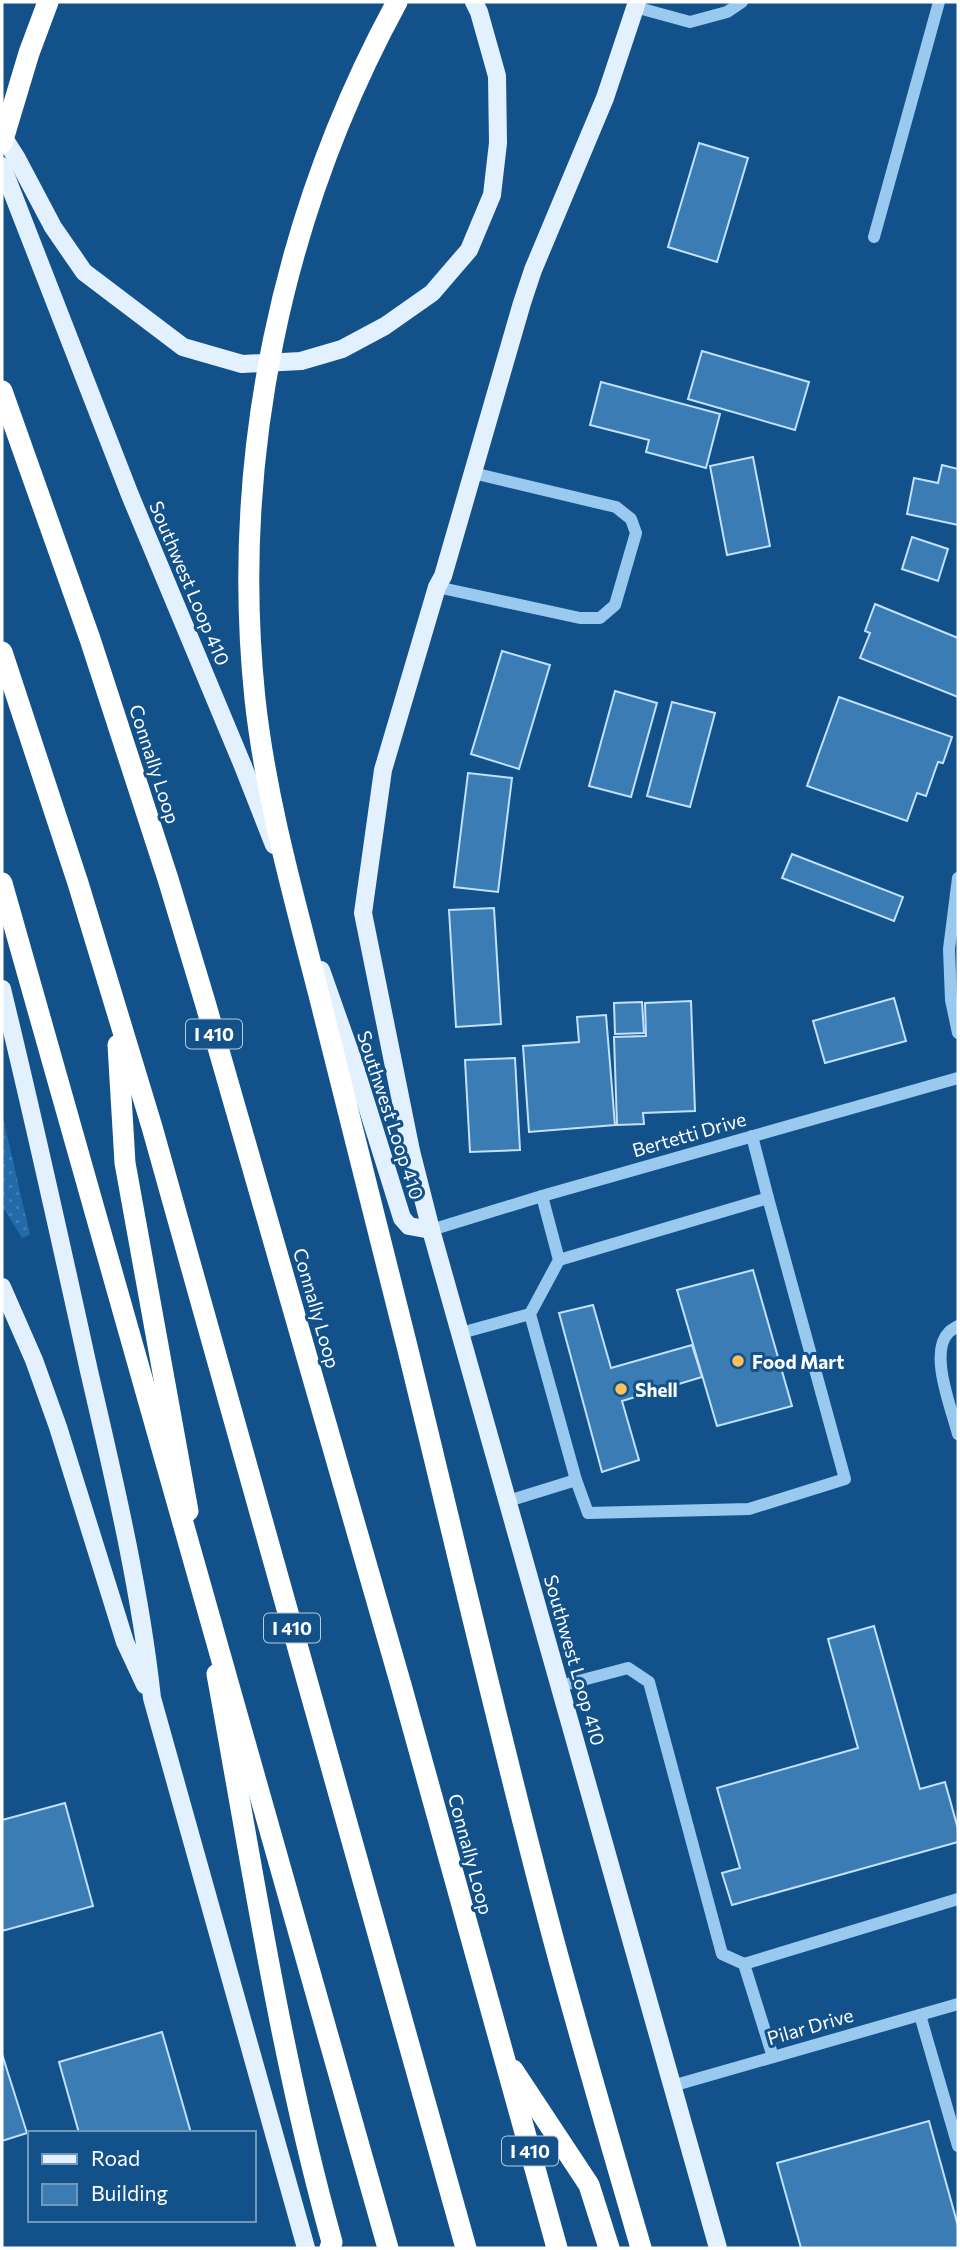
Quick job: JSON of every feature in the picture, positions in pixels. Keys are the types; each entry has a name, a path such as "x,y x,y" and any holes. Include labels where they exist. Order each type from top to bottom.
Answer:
{"highway":[{"path":"2,143 29,53 48,2"},
{"path":"397,2 352,93 317,180 289,269 271,351 258,433 250,548 251,641 256,704 268,782 285,862 355,1134 536,1871 641,2248"},
{"name":"Connally Loop","path":"2,391 69,578 168,879 313,1376 557,2248"},
{"name":"I 410","path":"2,652 116,1008 466,2248"},
{"path":"2,883 388,2248"},
{"path":"116,1008 125,1163 285,2050 316,2187 332,2242 330,2248"},
{"path":"503,2054 589,2185 609,2248"}],"main road":[{"path":"2,135 48,219 84,272 183,347 242,364 301,360 322,355 342,349 385,326 423,300 469,250 492,195 498,143 497,76 474,2"},
{"path":"431,1230 411,1151 363,913 383,770 533,270 605,98 636,5"},
{"name":"Southwest Loop 410","path":"2,166 130,495 243,766 313,946 352,1058 402,1218 409,1226 431,1230 718,2248"},
{"path":"2,989 43,1159 103,1433 145,1636 152,1698 306,2248"},
{"path":"2,1287 34,1360 58,1427 124,1642 152,1698"}],"street":[{"path":"636,5 691,22 727,12 742,2"},
{"path":"874,237 939,2"},
{"path":"437,587 580,618 600,618 614,605 636,533 631,519 616,507 473,473"},
{"path":"958,878 949,949 951,1000 958,1033"},
{"name":"Bertetti Drive","path":"431,1230 958,1078"},
{"path":"542,1196 559,1260 530,1314 576,1480 588,1513 749,1509 845,1479 752,1136"},
{"path":"559,1260 768,1198"},
{"path":"461,1333 530,1314"},
{"path":"958,1326 947,1333 941,1350 941,1371 958,1434"},
{"path":"508,1501 576,1480"},
{"path":"560,1686 628,1668 649,1682 722,1954 744,1964 958,1899"},
{"path":"744,1964 773,2057"},
{"name":"Pilar Drive","path":"672,2086 958,2004"},
{"path":"920,2015 958,2146"}],"shaded area":[{"path":"2,1113 30,1235 22,1238 2,1206"}],"building":[{"path":"699,143 748,158 717,262 668,247"},
{"path":"702,351 809,382 795,430 688,399"},
{"path":"601,382 720,414 706,468 646,452 649,440 590,425"},
{"path":"753,457 770,546 727,555 710,466"},
{"path":"942,465 958,469 958,525 907,514 914,478 938,483"},
{"path":"912,537 948,549 938,581 902,569"},
{"path":"875,604 958,638 958,697 860,658 870,633 865,631"},
{"path":"502,651 550,665 519,769 471,754"},
{"path":"615,691 657,703 631,797 589,786"},
{"path":"839,697 952,737 943,763 938,762 926,796 917,793 907,821 807,786"},
{"path":"672,702 715,713 690,807 647,796"},
{"path":"468,773 512,778 498,892 454,887"},
{"path":"792,854 903,897 894,921 782,878"},
{"path":"494,908 501,1024 456,1027 449,910"},
{"path":"894,998 906,1041 825,1063 813,1021"},
{"path":"691,1001 695,1111 643,1113 644,1124 617,1125 614,1037 646,1036 645,1003"},
{"path":"642,1002 644,1033 615,1034 614,1003"},
{"path":"606,1015 615,1125 529,1132 523,1046 579,1042 577,1017"},
{"path":"515,1058 520,1150 470,1152 465,1060"},
{"name":"Food Mart","path":"753,1270 792,1406 717,1426 677,1290"},
{"name":"Shell","path":"593,1305 611,1368 692,1345 702,1377 622,1401 639,1460 602,1472 559,1313"},
{"path":"874,1626 920,1789 945,1782 958,1829 958,1842 732,1905 722,1873 740,1868 717,1788 858,1748 828,1639"},
{"path":"65,1803 93,1906 2,1931 2,1820"},
{"path":"162,2032 190,2131 78,2131 59,2062"},
{"path":"2,2054 27,2133 2,2141"},
{"path":"929,2121 958,2226 958,2248 801,2248 777,2163"}],"place":[{"name":"Food Mart","path":"738,1361"},
{"name":"Shell","path":"621,1389"}]}
